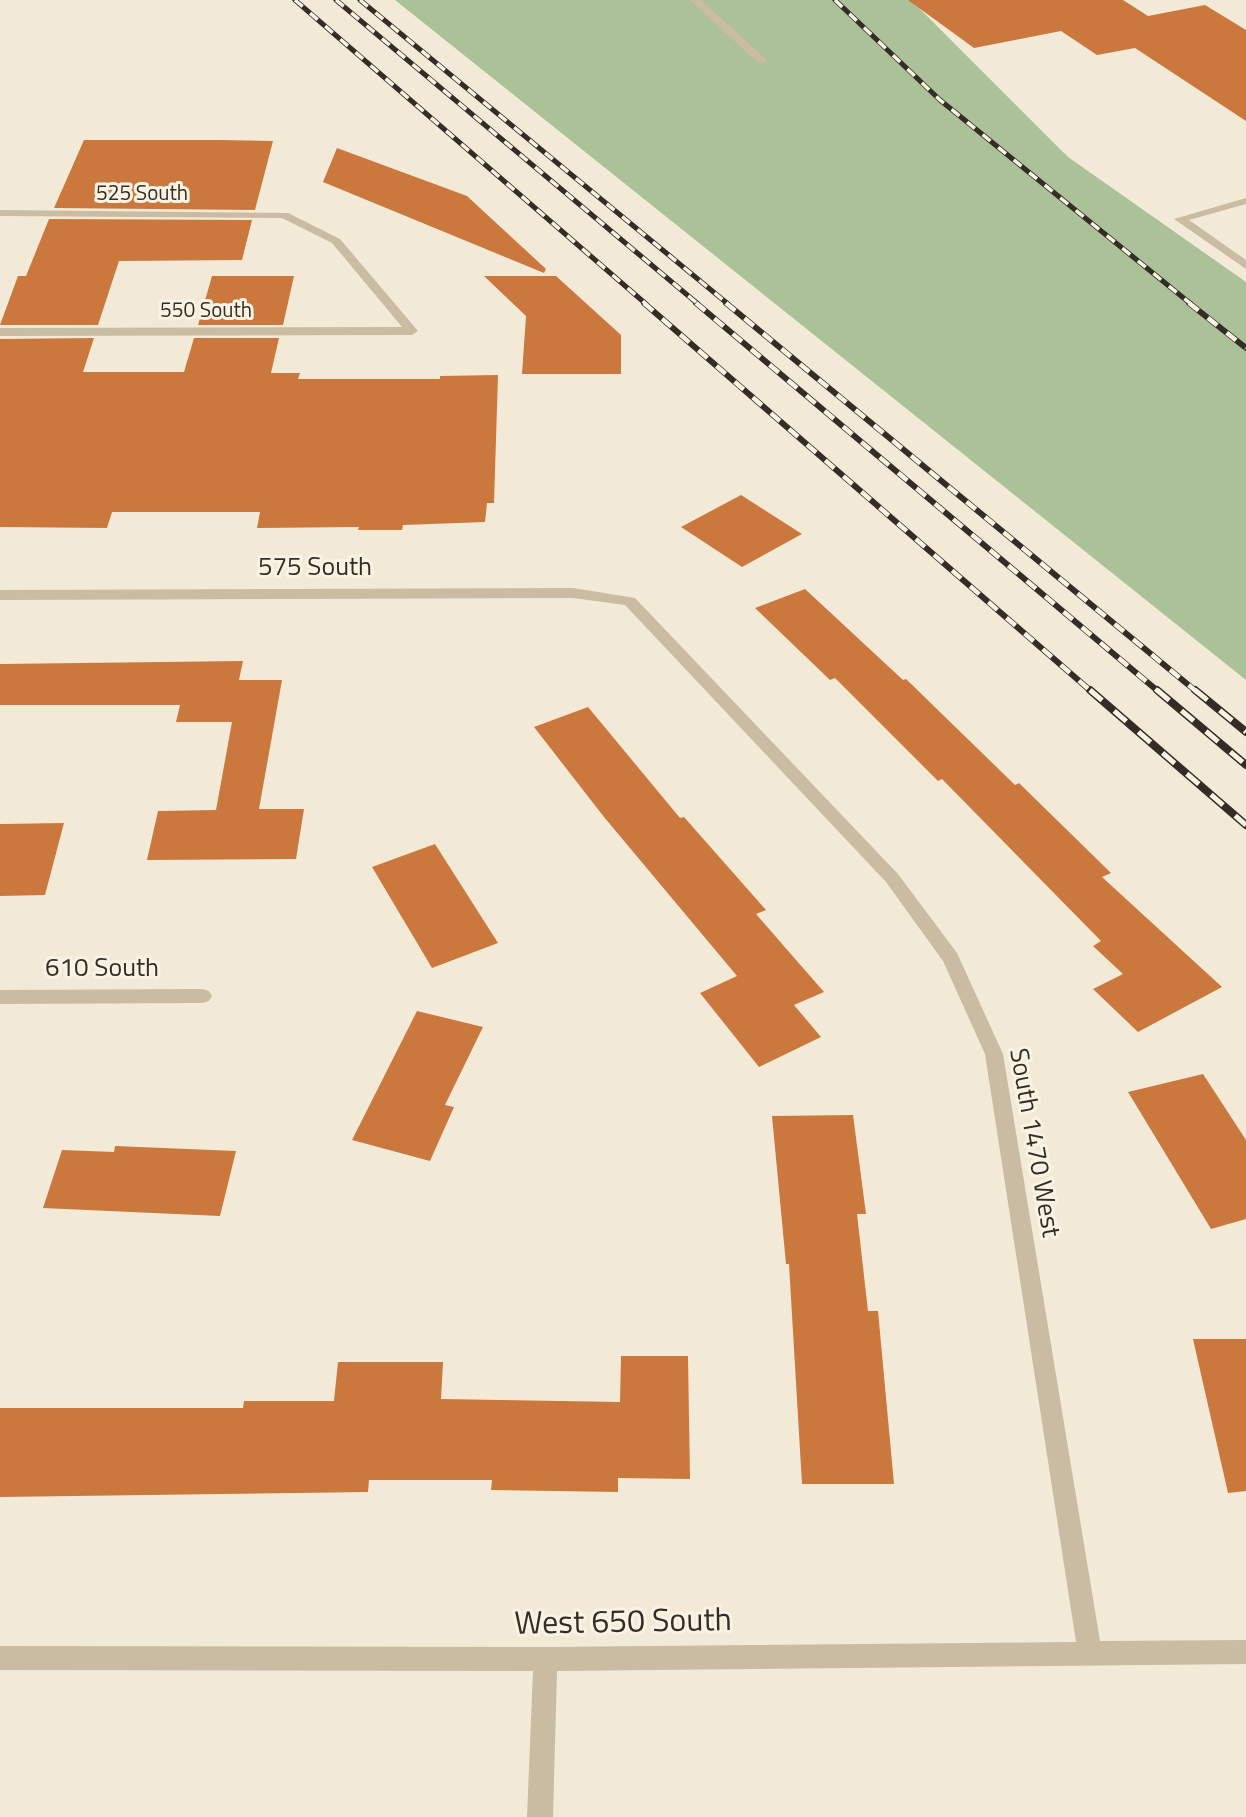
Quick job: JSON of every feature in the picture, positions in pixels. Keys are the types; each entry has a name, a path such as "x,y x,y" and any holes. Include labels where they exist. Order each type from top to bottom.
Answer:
{"street":[{"path":"695,0 762,61"},
{"path":"1246,201 1180,219 1246,265"},
{"name":"525 South","path":"0,213 284,215 336,241 412,331"},
{"name":"550 South","path":"0,332 412,331"},
{"name":"575 South","path":"0,595 573,593 630,601"},
{"name":"South 1470 West","path":"630,601 892,878 951,958 994,1054 1090,1651"},
{"name":"610 South","path":"0,997 204,996"},
{"name":"West 650 South","path":"0,1658 545,1659 1246,1651"},
{"path":"540,1817 545,1659"}],"green space":[{"path":"395,0 911,0 1068,157 1246,282 1246,680"}],"building":[{"path":"908,0 1123,0 1148,16 1205,5 1246,30 1246,121 1135,48 1097,55 1061,31 974,48"},
{"path":"84,140 273,141 255,210 54,208"},
{"path":"337,148 467,196 546,269 544,273 323,182"},
{"path":"49,219 252,220 242,260 119,261 98,325 0,325 18,276 26,276"},
{"path":"212,276 294,276 283,325 198,325"},
{"path":"484,276 556,276 621,335 621,374 522,374 526,316"},
{"path":"94,338 83,372 184,372 194,338 279,338 271,373 300,373 298,379 440,379 440,376 498,375 494,503 487,503 485,522 403,525 402,530 358,530 359,527 257,528 260,512 112,512 107,528 0,527 0,339"},
{"path":"741,495 802,534 742,567 681,527"},
{"path":"805,589 903,680 906,679 1015,785 1019,783 1111,873 1102,877 1222,987 1138,1032 1093,989 1123,974 1093,946 1101,941 942,779 938,781 835,678 830,680 755,608"},
{"path":"243,661 239,680 282,680 259,809 304,809 296,859 147,860 158,811 216,810 232,722 176,722 180,705 0,705 0,664"},
{"path":"588,707 680,818 684,817 766,910 756,914 824,992 794,1005 821,1037 759,1067 700,993 737,976 604,817 534,727"},
{"path":"64,823 45,895 0,896 0,824"},
{"path":"435,844 498,943 432,968 372,867"},
{"path":"417,1011 483,1027 445,1105 454,1107 430,1161 352,1140"},
{"path":"1203,1074 1246,1140 1246,1219 1211,1229 1128,1092"},
{"path":"853,1115 866,1214 857,1214 868,1311 878,1311 894,1484 802,1484 789,1264 786,1264 772,1116"},
{"path":"115,1146 236,1151 220,1216 43,1208 62,1150 114,1152"},
{"path":"1193,1339 1246,1339 1246,1491 1228,1493"},
{"path":"621,1356 688,1356 690,1479 618,1478 618,1492 491,1490 492,1480 369,1480 368,1492 0,1497 0,1408 243,1408 244,1401 334,1401 338,1362 443,1362 441,1399 620,1402"}],"railway":[{"path":"295,0 646,304"},
{"path":"336,0 698,304"},
{"path":"360,0 728,304"},
{"path":"835,0 940,100 1191,304"},
{"path":"644,303 1092,692"},
{"path":"696,303 1159,692"},
{"path":"726,303 1197,692"},
{"path":"1189,303 1246,348"},
{"path":"1090,690 1246,825"},
{"path":"1157,690 1246,765"},
{"path":"1195,690 1246,732"}]}
